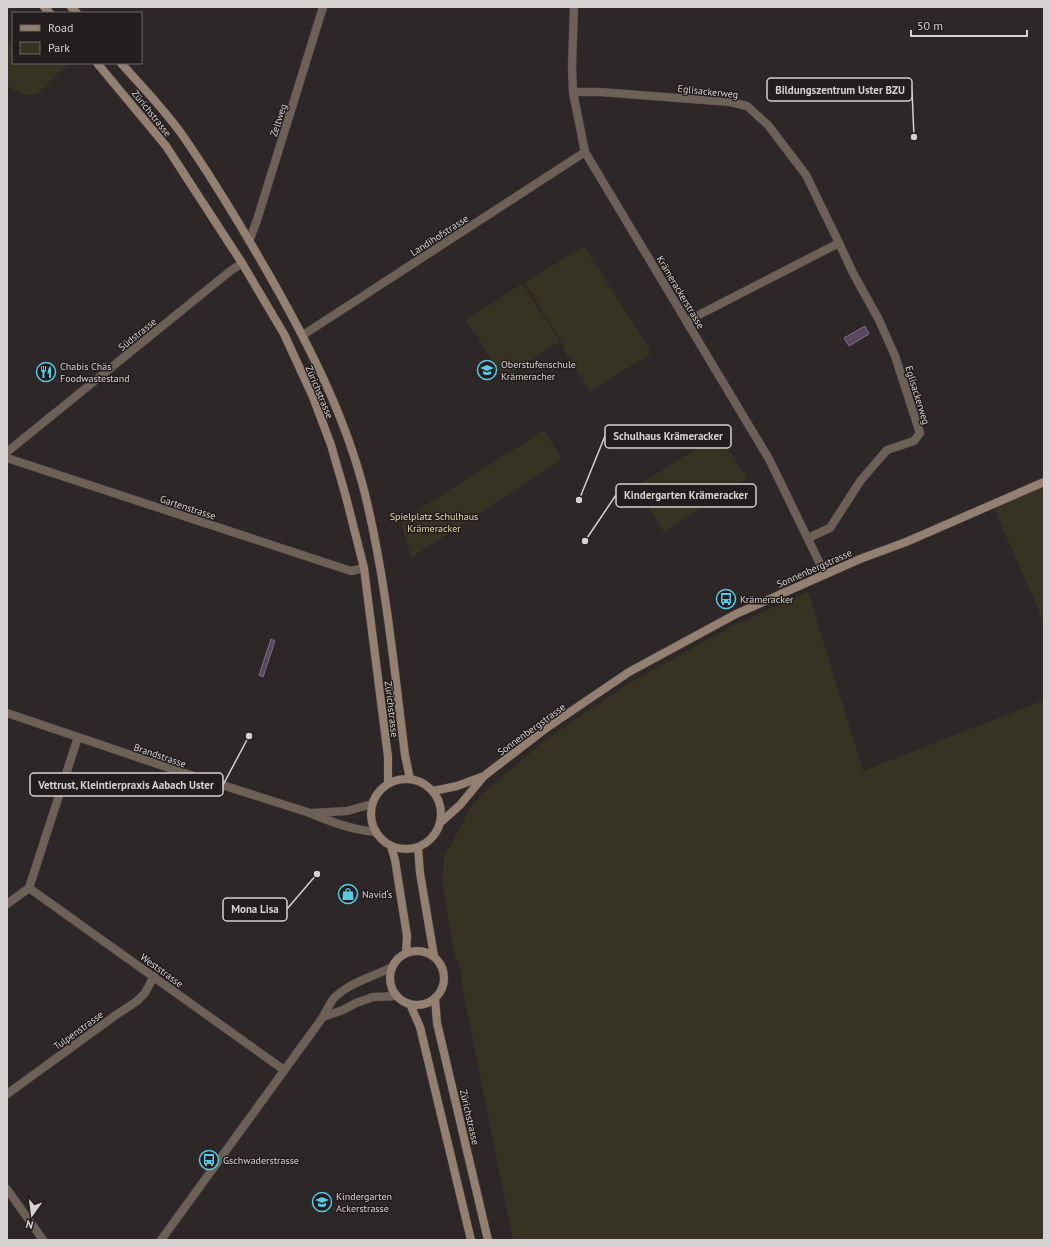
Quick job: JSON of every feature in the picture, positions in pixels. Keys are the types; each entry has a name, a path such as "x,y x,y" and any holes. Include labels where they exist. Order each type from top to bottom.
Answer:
{"main road":[{"name":"Zürichstrasse","path":"98,64 166,146 242,263 284,334 313,397 332,445 364,568 388,757 388,783"},
{"name":"Zürichstrasse","path":"122,64 182,135 250,240 303,335 335,407 350,446 364,492 379,559 405,755 410,779"},
{"name":"Sonnenbergstrasse","path":"440,823 460,805 484,776 545,729 629,672 736,614 860,559 906,542 1044,482"},
{"name":"Sonnenbergstrasse","path":"433,791 457,786 484,776"},
{"path":"399,779 410,779 425,784 433,791 440,804 441,813 440,823 434,836 429,841 418,847 405,849 391,846 376,832 372,821 371,810 372,804 378,792 388,783 399,779"},
{"path":"391,846 395,860 407,936 406,953"},
{"path":"418,847 420,873 434,956"},
{"path":"420,951 434,956 441,965 444,977 442,988 435,998 418,1005 410,1004 398,996 391,984 390,976 392,967 398,959 406,953 420,951"},
{"name":"Zürichstrasse","path":"435,998 437,1023 488,1240"},
{"path":"410,1004 420,1026 471,1240"}],"street":[{"name":"Zeltweg","path":"250,240 323,7"},
{"name":"Krämerackerstrasse","path":"574,7 572,66 573,92 586,152 769,459 825,574"},
{"name":"Eglisackerweg","path":"573,92 633,94 730,102 747,106 768,125 806,175 853,273 879,320 896,356 920,433 914,441 887,450 861,480 830,528 808,538"},
{"name":"Landihofstrasse","path":"303,335 586,152"},
{"path":"687,321 839,243"},
{"name":"Südstrasse","path":"7,452 242,263"},
{"name":"Gartenstrasse","path":"7,458 351,570 364,568"},
{"name":"Brandstrasse","path":"7,713 195,777 308,813 325,820 345,826 376,832"},
{"path":"7,904 29,888 78,737"},
{"name":"Brandstrasse","path":"308,813 347,811 372,804"},
{"name":"Weststrasse","path":"29,888 284,1070"},
{"path":"161,1240 252,1116 323,1017 334,999 347,988 363,979 392,967"},
{"name":"Tulpenstrasse","path":"7,1094 137,1001 145,993 154,976"},
{"path":"323,1017 373,997 398,996"},
{"path":"7,1189 43,1240"}],"green space":[{"path":"12,39 12,64 68,64 40,92 31,95 19,93 7,85 7,46"},
{"path":"584,246 652,353 590,391 563,349 566,348 525,283"},
{"path":"522,284 560,341 504,378 466,320"},
{"name":"Spielplatz Schulhaus Krämeracker","path":"544,430 562,459 411,558 401,521"},
{"path":"718,434 747,478 664,532 635,488"},
{"path":"1044,482 1044,623 992,504"},
{"path":"808,592 863,771 1044,700 1044,1240 513,1240 462,985 461,971 454,953 442,882 444,857 472,806 481,795 545,740 626,685 732,626"}],"shaded area":[{"path":"865,326 869,334 849,346 844,338"},
{"path":"271,639 275,641 263,677 259,675"}],"place":[{"name":"Bildungszentrum Uster BZU","path":"914,137"},
{"name":"Oberstufenschule Krämeracher","path":"487,370"},
{"name":"Chabis Chäs Foodwastestand","path":"46,372"},
{"name":"Schulhaus Krämeracker","path":"579,500"},
{"name":"Kindergarten Krämeracker","path":"585,541"},
{"name":"Krämeracker","path":"726,599"},
{"name":"Vettrust, Kleintierpraxis Aabach Uster","path":"249,736"},
{"name":"Mona Lisa","path":"317,874"},
{"name":"Navid‘s","path":"348,894"},
{"name":"Gschwaderstrasse","path":"209,1160"},
{"name":"Kindergarten Ackerstrasse","path":"322,1202"}]}
